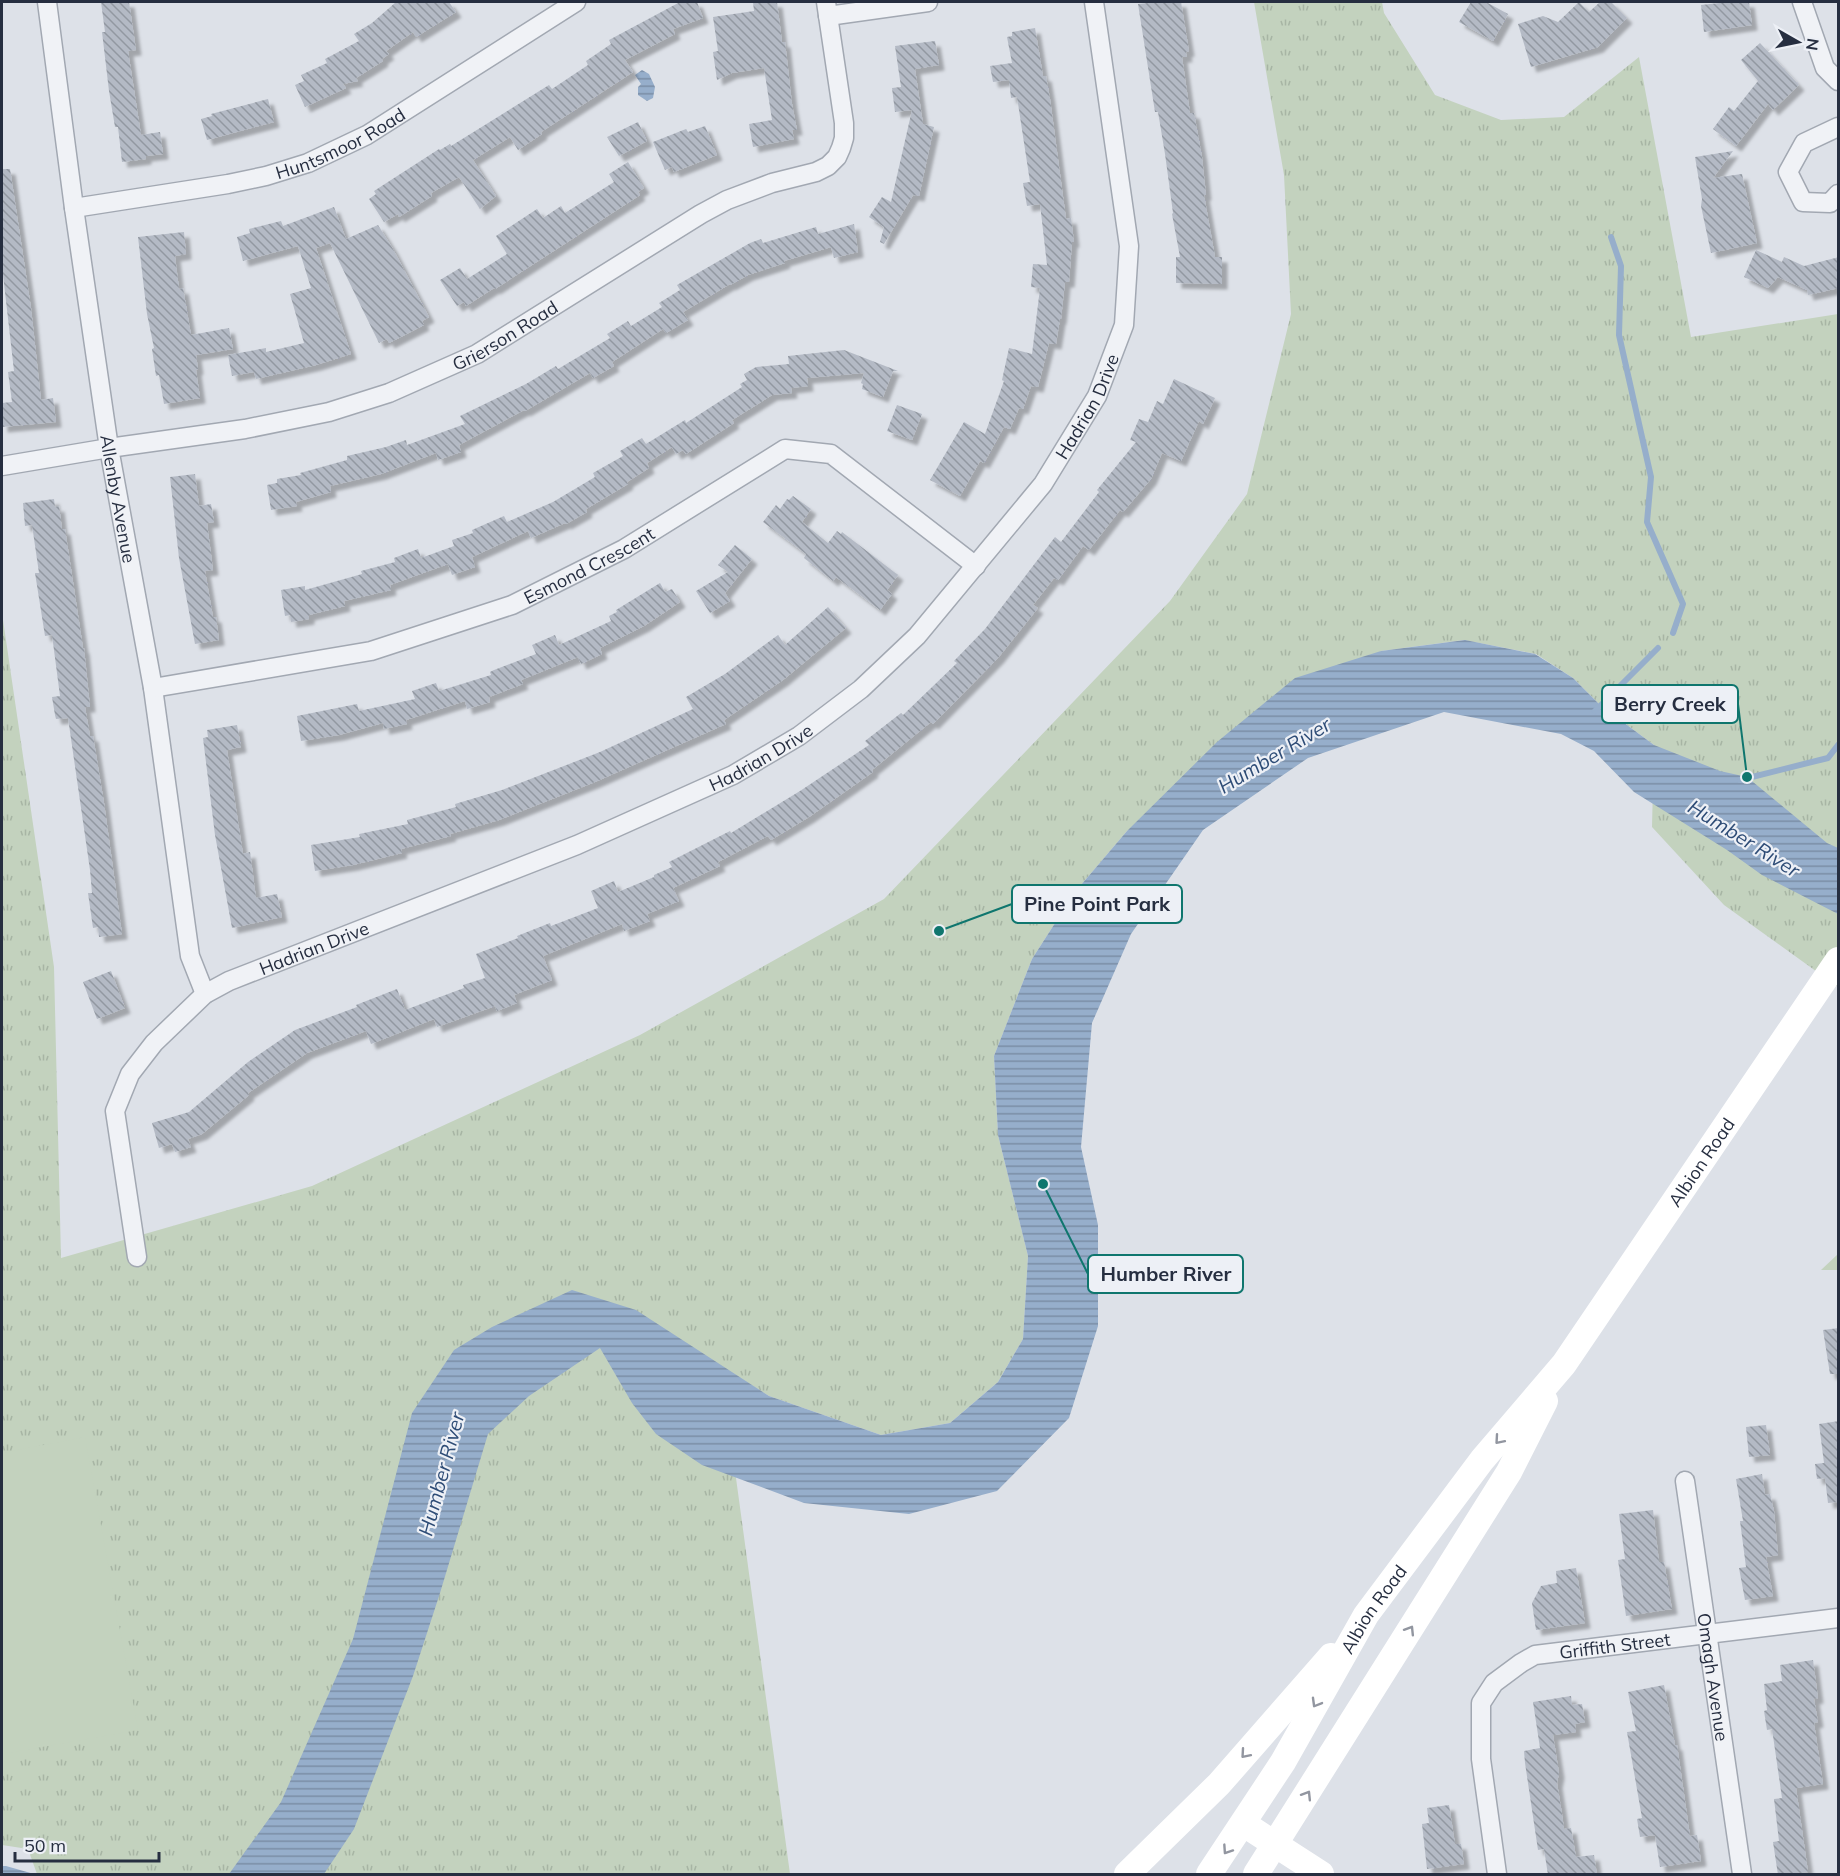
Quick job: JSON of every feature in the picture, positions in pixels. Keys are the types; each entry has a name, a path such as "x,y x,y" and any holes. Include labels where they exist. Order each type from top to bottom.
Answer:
{"main road":[{"name":"Albion Road","path":"1209,1875 1283,1762 1366,1615 1482,1460 1564,1364 1832,970"},
{"name":"Albion Road","path":"1256,1875 1509,1472 1564,1364"},
{"path":"1127,1875 1219,1784 1366,1615"},
{"path":"1244,1824 1321,1875"}],"street":[{"name":"Allenby Avenue","path":"47,2 109,448 153,688 190,956 205,994"},
{"name":"Huntsmoor Road","path":"74,208 228,184 266,176 308,163 367,135 576,2"},
{"path":"827,9 928,2"},
{"name":"Hadrian Drive","path":"137,1257 115,1111 130,1074 154,1043 205,994 230,981 577,845 733,775 799,736 861,689 917,636 1043,484 1097,396 1124,325 1129,246 1094,2"},
{"path":"1802,2 1825,68 1839,81"},
{"name":"Grierson Road","path":"2,466 245,429 329,412 385,394 477,354 673,231 727,200 772,183 816,172 828,166 837,158 844,138 844,123 827,9"},
{"path":"1839,127 1804,143 1788,172 1803,202 1830,203 1839,194"},
{"name":"Esmond Crescent","path":"153,688 371,651 512,606 624,549 785,449 831,454 976,566"},
{"name":"Omagh Avenue","path":"1685,1481 1742,1875"},
{"name":"Griffith Street","path":"1497,1875 1481,1759 1481,1703 1494,1683 1535,1655 1839,1618"}],"green space":[{"path":"1254,2 1382,2 1384,13 1435,95 1501,120 1564,117 1639,57 1691,337 1838,314 1838,987 1724,905 1652,827 1654,745 1600,705 1573,678 1536,654 1464,640 1381,651 1127,831 1075,892 1032,959 994,1056 998,1135 1028,1256 1023,1339 998,1382 950,1423 881,1435 769,1396 727,1370 736,1478 790,1874 37,1874 28,1849 2,1845 2,613 54,967 61,1258 312,1186 640,1035 884,899 1170,601 1247,494 1291,314 1284,175"},
{"path":"1838,1254 1838,1270 1821,1270"},
{"path":"85,1437 138,1730 2,1754 2,1453"}],"water":[{"path":"642,70 649,74 655,87 653,98 647,101 638,95 638,87 641,84 635,75"},
{"path":"1465,640 1535,654 1573,678 1600,705 1654,745 1720,771 1747,777 1827,843 1838,848 1838,914 1762,875 1727,850 1634,792 1594,751 1561,734 1444,712 1308,758 1203,830 1131,934 1092,1023 1081,1147 1098,1225 1098,1326 1069,1418 997,1491 909,1514 804,1503 702,1465 656,1434 632,1403 600,1348 529,1396 488,1434 413,1676 354,1829 324,1874 229,1874 281,1802 353,1639 412,1413 454,1350 492,1327 572,1290 636,1310 769,1396 881,1435 950,1423 998,1382 1023,1339 1028,1256 998,1135 994,1056 1032,959 1075,892 1127,831 1217,742 1295,678 1381,651"},
{"path":"2,1866 6,1866 34,1874 2,1874"}],"building":[{"path":"101,2 129,2 136,50 128,51 141,135 160,132 163,154 122,162 118,127 115,127 109,91"},
{"path":"396,2 449,2 456,12 416,37 413,32 386,51 389,54 382,59 383,61 356,78 358,81 343,84 346,88 305,107 295,85 304,81 301,75 327,63 325,59 359,41 354,34 372,23"},
{"path":"680,2 697,2 703,18 673,29 675,34 625,60 633,72 541,132 542,134 518,150 510,137 473,160 496,196 480,209 459,177 431,193 432,196 399,217 398,214 384,222 369,199 376,194 374,191 439,149 450,144 451,146 549,85 552,89 588,65 586,61 611,44 609,40"},
{"path":"753,2 777,2 797,130 792,130 794,139 753,147 749,124 772,120 764,68 732,73 717,80 713,52 718,51 713,17 754,11"},
{"path":"1181,2 1189,51 1186,52 1187,57 1182,57 1190,113 1194,113 1202,157 1206,195 1204,195 1215,257 1222,257 1222,284 1176,283 1176,257 1180,257 1165,154 1158,112 1155,112 1138,4"},
{"path":"1471,2 1486,2 1508,14 1493,41 1459,22"},
{"path":"1579,2 1589,12 1600,2 1611,2 1627,18 1598,47 1531,67 1518,24 1543,16 1558,22"},
{"path":"1749,2 1752,25 1704,32 1701,5"},
{"path":"1035,28 1043,76 1046,76 1050,99 1066,219 1071,218 1074,242 1072,242 1069,282 1065,282 1056,344 1049,343 1038,387 1031,386 1023,409 1019,408 1010,429 1004,427 984,463 980,461 960,496 930,480 964,422 985,434 1004,381 1002,380 1009,348 1032,354 1040,288 1031,287 1033,264 1047,265 1040,204 1027,206 1023,183 1030,182 1017,97 1011,98 1009,80 993,82 990,66 1012,63 1007,37 1012,36 1012,32"},
{"path":"935,41 939,65 915,69 923,124 934,127 919,196 913,195 884,244 880,242 884,227 869,217 882,197 891,202 912,110 895,112 892,88 901,87 895,46"},
{"path":"1760,43 1799,85 1773,110 1768,104 1736,146 1713,129 1729,107 1734,111 1758,81 1741,60"},
{"path":"268,99 274,122 207,140 201,119 212,116 211,114"},
{"path":"638,122 647,141 619,156 607,137"},
{"path":"705,126 717,155 674,172 672,167 665,170 653,142 686,129 688,132"},
{"path":"1733,151 1713,178 1742,174 1757,243 1711,253 1701,206 1702,199 1695,157"},
{"path":"628,162 644,188 638,192 640,195 495,289 466,306 464,302 457,306 440,280 460,268 467,279 507,254 496,236 537,209 543,218 561,206 565,213 614,182 609,174"},
{"path":"2,169 10,169 31,308 41,400 53,398 56,422 2,427 2,403 12,402 8,372 14,371 2,266"},
{"path":"334,207 346,239 378,225 429,317 422,321 424,325 389,343 387,339 379,343 330,243 316,248 351,354 256,379 254,372 232,376 228,355 266,348 266,352 304,343 290,294 311,288 298,246 243,261 237,237 250,233 249,229 281,221 283,226"},
{"path":"854,224 858,252 834,258 831,247 784,261 785,263 748,275 730,284 683,312 688,320 666,333 663,329 612,362 614,366 593,378 590,373 525,411 459,445 461,452 438,460 436,453 381,474 330,486 331,492 296,502 297,506 271,510 267,485 277,483 277,479 301,475 300,473 347,460 347,456 406,440 407,445 465,424 460,416 526,384 556,366 558,369 610,338 607,334 628,321 631,326 662,307 659,303 680,290 677,285 750,243 761,239 763,243 816,227 818,234"},
{"path":"184,232 186,254 175,256 179,289 183,288 191,335 229,328 233,349 196,355 200,398 164,404 159,375 156,376 138,237"},
{"path":"1756,250 1782,262 1784,257 1804,266 1839,257 1839,288 1808,295 1807,290 1778,277 1768,288 1744,277"},
{"path":"844,350 898,371 893,371 883,397 862,389 864,373 807,378 808,386 791,388 792,393 772,395 732,420 734,423 686,454 683,450 676,454 672,447 647,463 649,468 627,482 628,484 566,524 531,538 528,531 472,557 475,567 452,575 448,564 390,585 391,590 344,601 345,606 309,615 309,619 291,622 290,615 285,616 281,590 305,586 305,590 362,574 361,571 395,562 394,558 418,549 421,558 454,546 452,540 473,533 472,530 504,516 507,522 553,502 595,477 593,473 623,456 620,451 642,438 646,444 685,420 686,423 742,387 740,384 747,380 744,374 756,367 789,364 788,356"},
{"path":"1174,379 1215,398 1203,424 1199,421 1181,461 1162,453 1151,479 1123,512 1120,510 1089,550 1083,546 1058,580 1054,578 1033,605 1038,608 998,658 933,724 931,722 872,770 873,772 809,817 771,840 768,836 718,862 720,866 673,888 679,901 647,914 650,921 624,931 622,924 543,956 552,980 514,995 517,1003 497,1011 495,1006 437,1027 434,1019 371,1044 366,1031 307,1053 248,1093 249,1095 202,1134 188,1139 191,1147 175,1152 172,1144 159,1148 152,1123 189,1112 248,1062 295,1030 397,989 405,1010 485,978 476,954 550,923 551,926 598,908 591,891 614,881 618,892 654,877 672,867 669,862 730,831 731,833 869,745 865,741 901,713 903,715 957,663 954,661 985,629 1055,537 1061,542 1099,492 1097,490 1136,442 1130,440 1139,419 1148,422 1157,401 1163,404"},
{"path":"897,405 922,414 912,440 887,431"},
{"path":"195,474 199,506 211,504 214,522 207,523 213,570 205,571 219,640 195,644 179,558 170,477"},
{"path":"793,496 811,509 802,522 828,543 837,531 841,534 842,532 898,575 887,590 892,594 880,610 836,577 833,581 804,558 806,554 763,522 776,505 780,509 787,499"},
{"path":"54,499 55,507 59,506 62,529 65,529 84,648 90,707 85,707 90,736 93,736 104,803 122,934 99,937 98,927 93,928 88,893 92,893 90,870 68,718 56,719 55,715 52,697 60,696 52,635 45,636 35,573 39,573 32,525 25,526 23,503"},
{"path":"735,545 752,559 725,593 730,601 710,613 696,591 728,572 718,565"},
{"path":"660,583 665,592 672,589 680,602 644,626 600,648 602,654 581,664 578,657 521,680 523,684 489,697 490,702 467,709 465,701 406,720 407,724 384,729 383,723 339,735 301,741 297,716 357,704 359,711 415,699 412,691 436,683 439,691 491,675 490,672 494,670 536,654 532,645 555,635 559,645 611,621 609,616 617,612 616,610"},
{"path":"828,607 846,628 783,680 724,720 726,724 595,782 499,820 401,849 402,853 353,865 315,871 311,845 360,837 359,834 408,824 407,820 456,807 455,804 502,790 600,752 693,709 686,697 725,674 778,635 785,645"},
{"path":"237,725 241,747 227,750 243,854 250,852 256,898 277,894 282,917 232,928 215,835 203,738 208,737 207,730"},
{"path":"111,971 125,1008 97,1019 83,982"},
{"path":"1839,1328 1839,1374 1830,1374 1823,1330"},
{"path":"1839,1421 1839,1502 1828,1503 1825,1478 1817,1479 1815,1464 1824,1463 1819,1424"},
{"path":"1766,1425 1770,1455 1749,1457 1746,1427"},
{"path":"1762,1474 1765,1495 1770,1494 1774,1511 1778,1555 1766,1557 1773,1596 1745,1600 1739,1568 1746,1567 1740,1521 1743,1521 1736,1479"},
{"path":"1653,1510 1659,1562 1664,1562 1672,1609 1626,1616 1618,1560 1625,1559 1619,1514"},
{"path":"1576,1568 1585,1623 1536,1630 1532,1603 1541,1586 1557,1583 1556,1571"},
{"path":"1813,1660 1818,1698 1814,1699 1818,1722 1814,1723 1823,1784 1796,1788 1808,1872 1778,1875 1773,1842 1779,1841 1774,1799 1782,1798 1772,1729 1767,1730 1764,1711 1767,1710 1764,1684 1782,1681 1780,1665"},
{"path":"1664,1685 1675,1745 1677,1745 1690,1836 1697,1835 1701,1861 1660,1867 1655,1835 1640,1837 1637,1819 1642,1818 1627,1732 1636,1731 1628,1692"},
{"path":"1571,1696 1572,1705 1582,1704 1585,1722 1575,1724 1576,1732 1553,1735 1559,1773 1557,1783 1564,1829 1571,1828 1576,1857 1594,1855 1597,1875 1548,1875 1544,1849 1538,1850 1525,1763 1524,1751 1540,1748 1533,1702"},
{"path":"1449,1805 1455,1844 1461,1844 1464,1864 1427,1869 1422,1824 1429,1823 1427,1808"}],"waterway":[{"path":"1611,237 1621,266 1619,335 1651,477 1647,522 1683,604 1673,633"},
{"path":"1595,711 1658,648"},
{"path":"1740,780 1828,758 1838,745"}],"place":[{"name":"Berry Creek","path":"1747,777"},
{"name":"Pine Point Park","path":"939,931"},
{"name":"Humber River","path":"1043,1184"}]}
